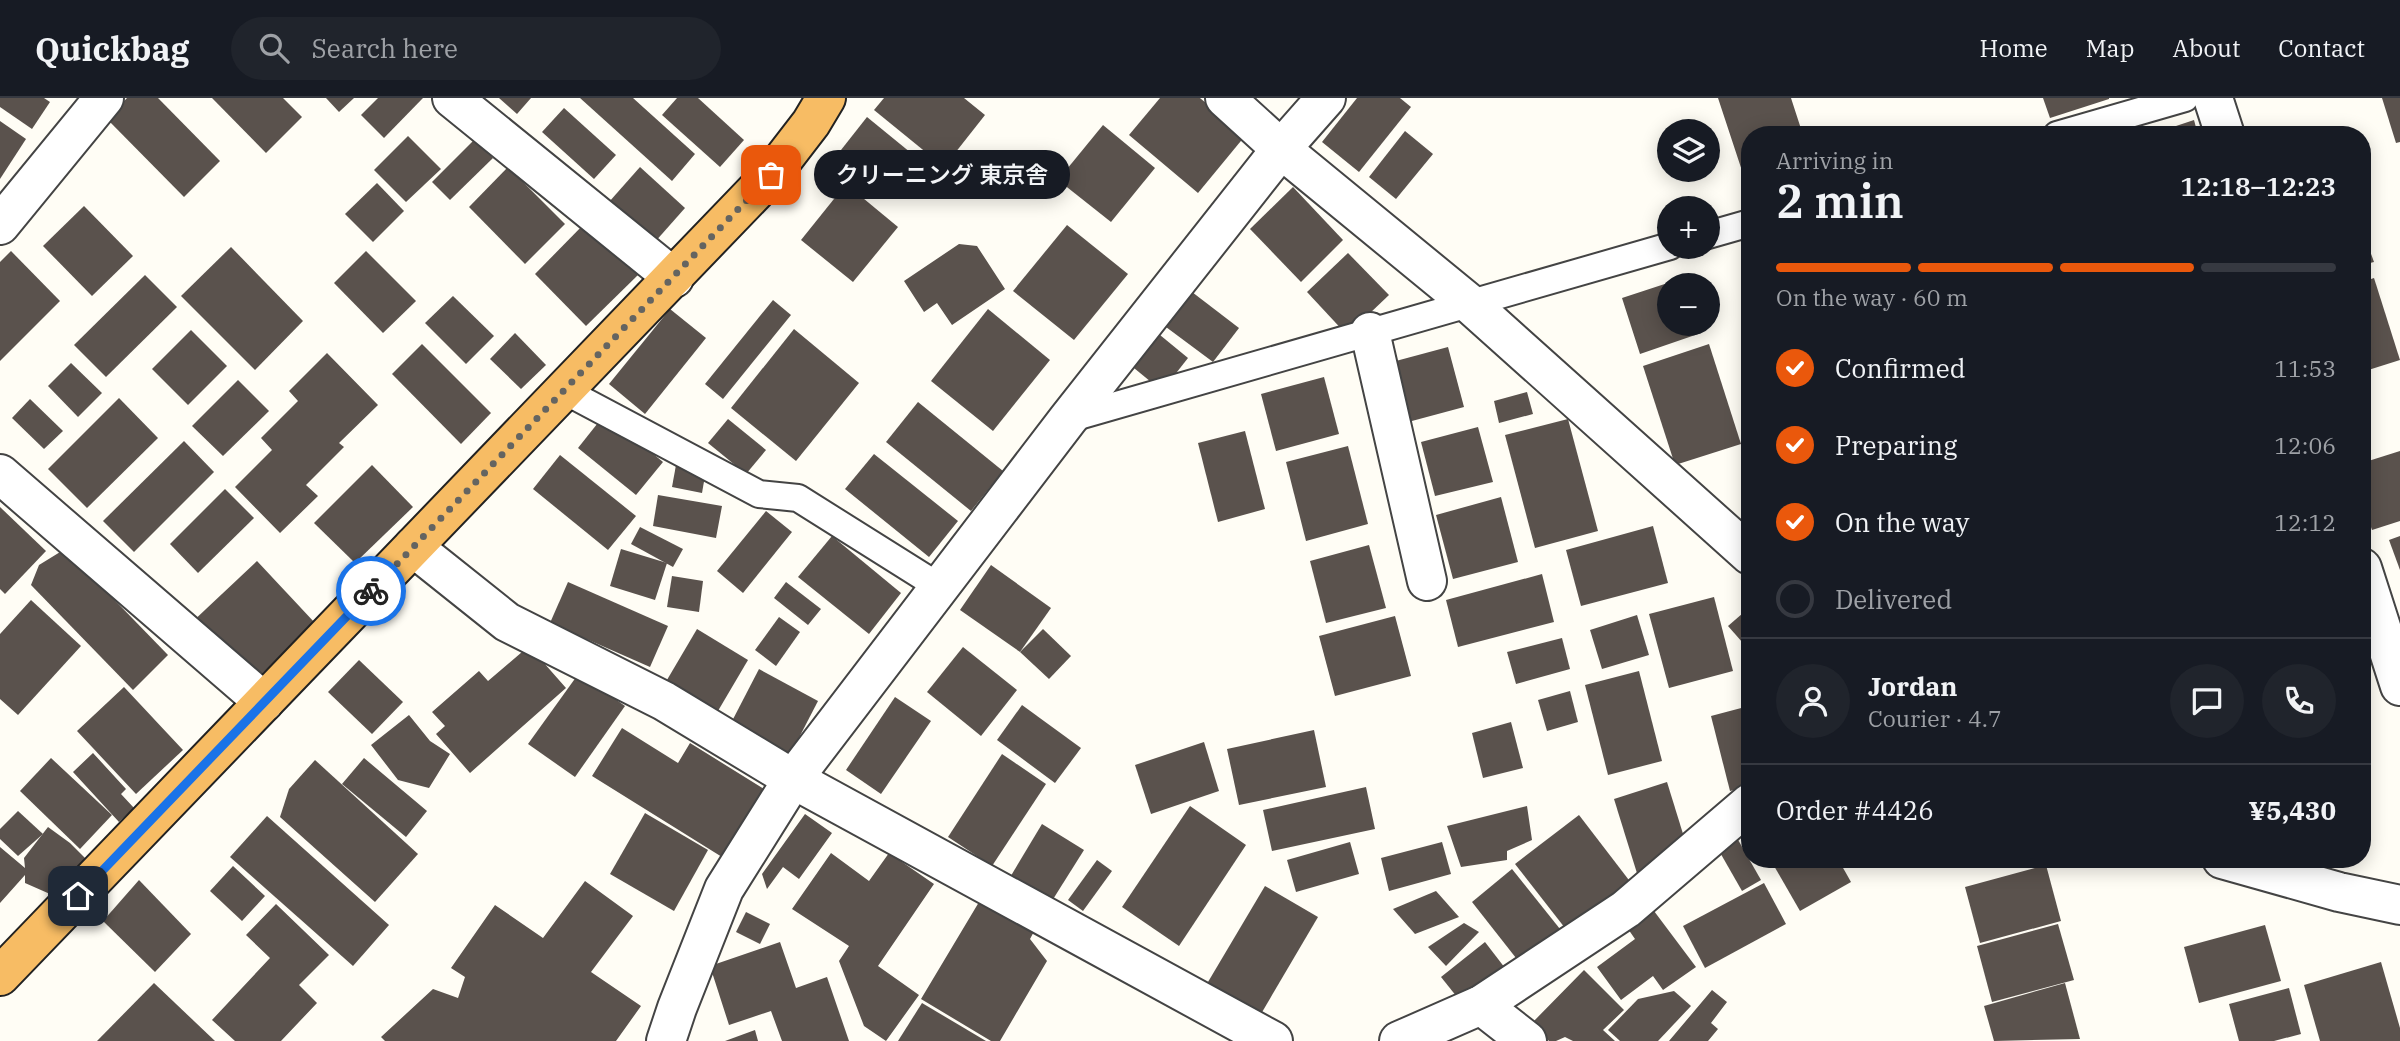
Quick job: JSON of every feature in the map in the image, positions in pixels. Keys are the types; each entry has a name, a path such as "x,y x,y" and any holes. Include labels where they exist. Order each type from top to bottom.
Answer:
{"highway":[{"path":"0,976 771,175 826,98"}],"street":[{"path":"0,225 104,98"},
{"path":"452,98 674,278"},
{"path":"1225,98 1281,149 1470,304 1741,547"},
{"path":"666,1041 724,889 793,779 1068,419 1281,149 1326,98"},
{"path":"2213,98 2222,126"},
{"path":"1370,332 1427,581"},
{"path":"0,474 264,702"},
{"path":"413,547 507,622 664,701 793,779 1273,1041"},
{"path":"2371,596 2400,686"},
{"path":"1399,1041 1481,1005 1626,909 1741,811"},
{"path":"2253,868 2339,892 2400,905"},
{"path":"1481,1005 1527,1041"}],"lane":[{"path":"2088,126 2185,98"},
{"path":"1720,232 1741,226"},
{"path":"1068,419 1657,250"},
{"path":"565,391 759,494 798,498 939,586"}],"building":[{"path":"0,98 44,98 50,102 32,129 0,107"},
{"path":"127,98 158,98 220,161 184,197 107,119"},
{"path":"212,98 283,98 302,117 266,153"},
{"path":"326,98 354,98 339,112"},
{"path":"378,98 423,98 384,138 361,115"},
{"path":"499,98 531,98 517,114"},
{"path":"580,98 633,98 695,154 672,181"},
{"path":"677,98 698,98 744,140 720,167 662,115"},
{"path":"884,98 964,98 985,115 944,167 874,110"},
{"path":"1160,98 1200,98 1245,136 1198,193 1129,135"},
{"path":"1357,98 1400,98 1411,107 1359,172 1322,142"},
{"path":"1718,98 1791,98 1800,126 1741,126 1741,168"},
{"path":"2043,98 2109,98 2109,99 2050,118"},
{"path":"2382,98 2400,98 2400,142 2396,143"},
{"path":"564,108 616,155 594,179 542,132"},
{"path":"867,117 927,166 901,199 841,150"},
{"path":"2194,120 2196,126 2176,126"},
{"path":"0,121 26,139 0,179"},
{"path":"1103,125 1155,168 1111,222 1058,180"},
{"path":"1405,131 1433,154 1396,199 1369,177"},
{"path":"408,136 441,169 406,202 374,170"},
{"path":"474,140 493,158 450,200 432,182"},
{"path":"508,167 565,224 525,264 469,207"},
{"path":"640,167 685,208 654,243 609,202"},
{"path":"377,183 404,211 373,242 345,214"},
{"path":"846,184 898,227 853,282 801,240"},
{"path":"1293,187 1343,240 1301,282 1250,229"},
{"path":"84,206 133,256 92,296 43,246"},
{"path":"587,221 639,274 586,326 535,274"},
{"path":"1067,225 1128,274 1074,340 1013,291"},
{"path":"959,244 977,246 1005,289 952,325 937,303 924,312 904,281"},
{"path":"231,247 303,321 255,370 181,296"},
{"path":"11,251 60,301 0,361 0,262"},
{"path":"366,251 416,301 383,333 334,283"},
{"path":"1348,253 1389,295 1347,335 1307,292"},
{"path":"145,275 177,307 106,377 74,345"},
{"path":"2374,278 2400,360 2371,369 2371,279"},
{"path":"1657,287 1657,336 1692,336 1640,354 1622,298"},
{"path":"1192,292 1239,328 1213,362 1166,327"},
{"path":"453,296 494,336 466,364 425,323"},
{"path":"773,300 791,315 723,399 705,384"},
{"path":"670,309 706,338 645,414 609,384"},
{"path":"988,309 1050,360 993,431 931,381"},
{"path":"794,329 859,383 796,461 731,408"},
{"path":"191,330 227,366 188,405 152,369"},
{"path":"515,333 546,365 521,389 490,359"},
{"path":"1160,335 1188,358 1162,391 1134,368"},
{"path":"422,344 491,413 461,444 392,374"},
{"path":"1709,344 1741,444 1675,465 1643,366"},
{"path":"1448,347 1464,407 1397,425 1381,365"},
{"path":"327,353 378,405 339,443 344,447 306,485 318,496 280,533 235,487 272,450 261,438 298,401 289,391"},
{"path":"71,363 102,393 78,417 48,386"},
{"path":"1324,377 1339,434 1276,451 1261,394"},
{"path":"238,380 269,411 223,456 192,426"},
{"path":"1527,392 1533,414 1499,423 1494,401"},
{"path":"119,398 158,438 87,508 48,469"},
{"path":"30,399 63,431 44,449 12,418"},
{"path":"918,402 1003,471 971,511 886,442"},
{"path":"605,414 663,462 636,495 578,448"},
{"path":"728,419 766,450 746,474 708,443"},
{"path":"1568,419 1598,531 1535,548 1505,435"},
{"path":"1478,427 1493,482 1435,496 1421,442"},
{"path":"1245,431 1265,509 1218,522 1198,443"},
{"path":"184,441 214,472 134,552 103,521"},
{"path":"1348,446 1368,524 1306,541 1286,462"},
{"path":"2400,451 2400,521 2372,530 2371,527 2371,460"},
{"path":"874,454 958,521 929,557 845,489"},
{"path":"560,455 636,516 608,550 533,489"},
{"path":"372,465 413,507 355,563 314,523"},
{"path":"676,465 706,470 702,493 672,487"},
{"path":"225,489 254,518 198,573 170,544"},
{"path":"658,495 722,506 716,538 653,526"},
{"path":"1501,497 1518,562 1453,579 1436,515"},
{"path":"0,507 46,551 5,594 0,589"},
{"path":"766,511 792,532 743,593 717,571"},
{"path":"1653,526 1668,583 1581,606 1566,550"},
{"path":"640,527 683,549 673,567 631,544"},
{"path":"832,536 901,593 869,634 798,577"},
{"path":"2400,536 2400,570 2389,540"},
{"path":"1369,545 1386,608 1326,623 1310,561"},
{"path":"65,549 168,655 133,690 31,585 39,565"},
{"path":"621,549 667,563 655,600 610,586"},
{"path":"257,561 315,623 248,687 189,625"},
{"path":"991,565 1051,608 1020,652 960,610"},
{"path":"1542,574 1554,622 1458,647 1446,600"},
{"path":"672,576 703,581 699,612 667,607"},
{"path":"568,582 668,626 650,667 550,623"},
{"path":"786,582 821,609 808,625 774,598"},
{"path":"1714,597 1733,671 1669,688 1649,614"},
{"path":"31,600 81,646 18,715 0,699 0,634"},
{"path":"1637,615 1649,655 1602,669 1590,630"},
{"path":"1741,615 1741,641 1728,626"},
{"path":"1395,616 1411,676 1335,696 1319,636"},
{"path":"779,617 800,632 776,666 755,650"},
{"path":"697,629 748,660 715,716 664,685"},
{"path":"1043,629 1071,656 1049,679 1020,652"},
{"path":"1562,638 1570,669 1516,684 1507,652"},
{"path":"529,646 566,688 470,773 436,734 445,726 432,712 479,671 488,681"},
{"path":"963,647 1017,690 981,736 927,692"},
{"path":"359,660 403,702 372,734 328,692"},
{"path":"759,669 818,701 789,757 730,725"},
{"path":"1639,671 1662,761 1608,775 1585,685"},
{"path":"579,673 625,706 575,777 528,744"},
{"path":"124,687 183,750 136,794 77,731"},
{"path":"1570,691 1578,722 1547,731 1538,700"},
{"path":"895,697 931,721 881,794 846,770"},
{"path":"1022,705 1081,748 1055,783 997,740"},
{"path":"1741,708 1741,788 1730,791 1711,716"},
{"path":"409,715 430,741 450,754 429,788 398,780 371,745"},
{"path":"1511,722 1523,768 1483,778 1472,733"},
{"path":"622,728 678,763 690,743 764,789 722,857 592,776"},
{"path":"1314,730 1326,787 1239,805 1227,749"},
{"path":"1204,742 1219,791 1151,814 1135,765"},
{"path":"93,753 126,789 121,794 134,808 119,822 73,772"},
{"path":"1002,754 1046,784 992,866 948,837"},
{"path":"51,758 112,815 80,849 20,791"},
{"path":"364,758 427,811 406,837 342,784"},
{"path":"315,760 418,854 375,902 280,817 289,789"},
{"path":"1667,782 1688,850 1640,883 1614,799"},
{"path":"1366,787 1375,829 1272,851 1263,810"},
{"path":"1190,806 1246,845 1179,946 1122,907"},
{"path":"1527,806 1532,840 1507,851 1507,860 1461,867 1447,826"},
{"path":"18,811 43,834 18,856 0,839 0,829"},
{"path":"645,813 708,850 674,911 610,874"},
{"path":"805,814 832,833 799,879 783,867 767,889 762,874"},
{"path":"1579,815 1635,888 1572,937 1515,864"},
{"path":"267,816 389,925 353,966 230,857"},
{"path":"1042,824 1084,850 1050,904 1009,879"},
{"path":"48,827 86,859 50,894 25,883 25,875 0,903 0,847 25,868 24,858"},
{"path":"1737,838 1741,845 1741,868 1754,868 1761,880 1742,891 1718,849"},
{"path":"1350,842 1359,874 1296,892 1287,860"},
{"path":"1442,842 1451,874 1389,891 1381,858"},
{"path":"831,853 869,881 889,853 934,884 878,966 919,995 886,1041 864,1026 839,961 849,946 792,909"},
{"path":"1097,860 1112,871 1083,911 1068,900"},
{"path":"233,866 265,896 242,921 210,891"},
{"path":"1775,868 1843,868 1851,882 1800,911"},
{"path":"2035,868 2047,868 2061,921 1980,943 1965,887"},
{"path":"1512,869 1568,939 1527,972 1472,902"},
{"path":"139,880 191,934 155,972 103,921"},
{"path":"585,881 633,916 591,972 641,1006 616,1041 385,1041 381,1037 433,989 458,998 465,977 451,968 495,905 543,938"},
{"path":"1764,883 1786,924 1705,968 1683,926"},
{"path":"1265,886 1318,917 1258,1019 1205,987"},
{"path":"1436,891 1459,917 1415,934 1393,909"},
{"path":"985,892 1038,924 1030,939 1047,961 1000,1041 991,1041 921,999"},
{"path":"276,904 329,955 299,985 317,1003 281,1041 235,1041 212,1020 270,958 246,935"},
{"path":"1651,907 1696,967 1663,990 1653,976 1621,1000 1597,967 1635,939 1626,926"},
{"path":"746,912 770,924 760,944 736,932"},
{"path":"1464,923 1479,932 1446,966 1428,947"},
{"path":"2058,924 2074,980 1992,1002 1977,946"},
{"path":"2265,925 2281,981 2199,1003 2184,947"},
{"path":"780,942 796,988 827,977 849,1041 782,1041 771,1011 729,1025 710,966"},
{"path":"1485,942 1505,968 1461,1002 1441,977"},
{"path":"2381,962 2400,1028 2400,1041 2320,1041 2304,985"},
{"path":"1584,970 1624,1010 1603,1030 1615,1041 1573,1041 1565,1037 1549,1041 1532,1023"},
{"path":"154,983 215,1041 97,1041"},
{"path":"2065,983 2080,1039 1994,1041 1984,1006"},
{"path":"2289,988 2301,1034 2274,1041 2239,1041 2229,1004"},
{"path":"1712,990 1727,1002 1711,1023 1718,1029 1708,1041 1669,1041"},
{"path":"1674,991 1691,1006 1658,1041 1620,1041 1608,1030 1638,999"},
{"path":"922,1003 986,1041 898,1041"},
{"path":"755,1030 758,1041 725,1041"}],"way so far":[{"path":"371,591 771,175"}],"place":[{"name":"クリーニング 東京舎","path":"771,175"}],"route":[{"path":"78,896 371,591"}]}
